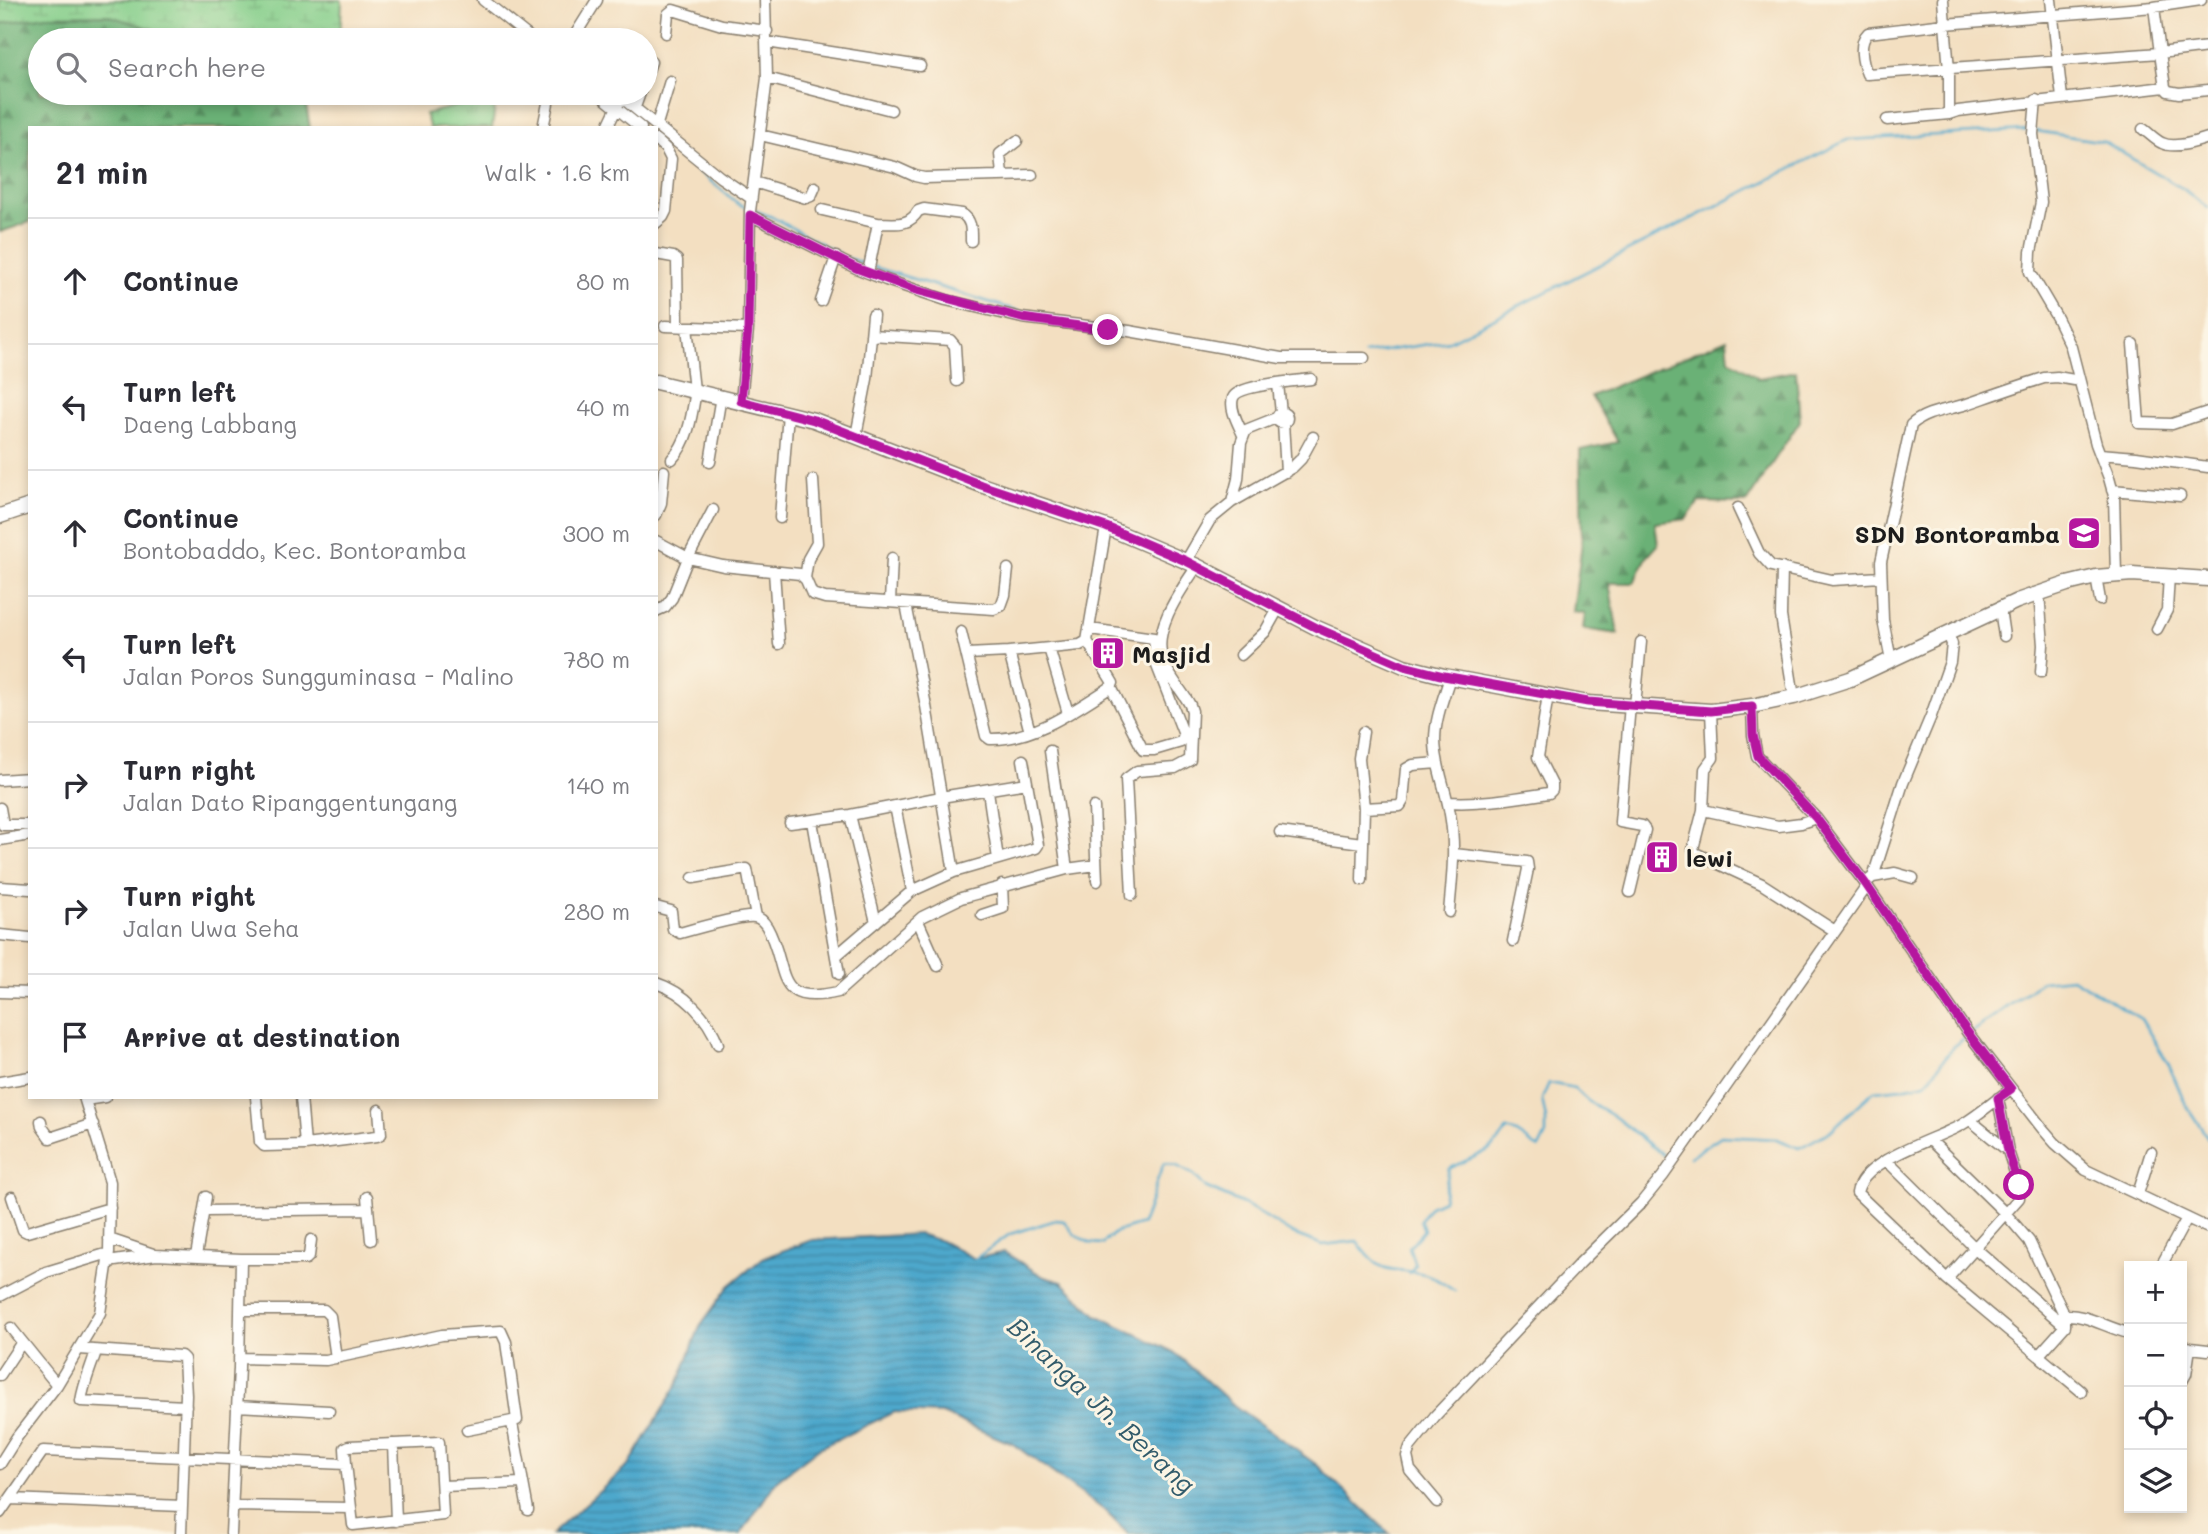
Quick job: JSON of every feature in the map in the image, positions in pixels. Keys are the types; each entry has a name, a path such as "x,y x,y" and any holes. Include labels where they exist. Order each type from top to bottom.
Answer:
{"main road":[{"path":"658,382 788,413 856,436 981,485 1106,527 1191,563 1278,609 1404,666 1588,702 1711,711 1752,706 1794,697 1850,679 2000,609 2039,593 2096,577 2169,575 2208,579"},
{"path":"0,516 28,507"}],"street":[{"path":"483,0 518,28"},
{"path":"580,28 597,0"},
{"path":"741,401 748,329 750,206 767,78 765,0"},
{"path":"1943,0 1949,69 1949,114"},
{"path":"2051,0 2062,98"},
{"path":"2201,0 2154,7 1868,33 1862,43 1865,71 1869,75 2208,47"},
{"path":"2154,7 2165,87 2172,93 2208,90"},
{"path":"666,33 667,14 673,10 767,36 920,66"},
{"path":"767,78 891,110"},
{"path":"657,124 670,81"},
{"path":"1887,120 1949,114 2036,100 2165,87"},
{"path":"2036,100 2033,134 2041,202 2031,252 2030,272 2071,347 2112,490 2116,575"},
{"path":"543,126 548,105"},
{"path":"608,126 617,105"},
{"path":"622,105 639,126"},
{"path":"630,105 657,124 750,206 836,257 946,300 1028,319 1167,337 1281,358 1364,358"},
{"path":"2143,129 2163,144 2172,145 2208,138"},
{"path":"760,135 895,167 915,176 938,178 1032,175"},
{"path":"1002,175 1000,153 1017,141"},
{"path":"658,142 671,159 666,211 658,222"},
{"path":"754,183 806,198 811,196 815,187"},
{"path":"822,210 878,223 906,223 914,218 919,210 924,209 962,214 970,224 971,241"},
{"path":"869,268 878,223"},
{"path":"658,254 677,260 683,326 695,390 691,422 672,459"},
{"path":"821,301 836,257"},
{"path":"856,436 867,379 873,315"},
{"path":"665,326 748,329"},
{"path":"871,335 950,340 955,346 957,382"},
{"path":"2133,344 2139,423 2172,424 2208,412"},
{"path":"1891,660 1883,620 1881,562 1911,425 1919,417 1965,405 2044,378 2074,380"},
{"path":"1243,435 1235,416 1233,397 1236,393 1250,387 1311,379"},
{"path":"1278,384 1286,472"},
{"path":"710,462 721,396"},
{"path":"780,518 788,413"},
{"path":"1232,502 1238,479 1243,435 1246,430 1280,418"},
{"path":"1132,895 1126,779 1137,771 1175,768 1190,760 1192,711 1161,656 1161,637 1170,610 1210,520 1232,502 1286,472 1301,459 1313,437"},
{"path":"2100,454 2208,467"},
{"path":"658,510 664,471"},
{"path":"805,578 808,559 817,543 813,480"},
{"path":"2112,490 2180,496"},
{"path":"1738,508 1764,561 1771,566 1832,580 1881,577"},
{"path":"658,610 665,607 672,598 688,558 713,510"},
{"path":"1090,629 1154,638 1157,666 1184,734 1181,743 1143,750 1111,687 1113,683 1087,641 1106,527"},
{"path":"658,542 688,558 723,566 800,574 817,597 906,604 994,609 1001,606 1005,595 1008,569"},
{"path":"890,602 892,558"},
{"path":"1782,568 1781,616 1794,697"},
{"path":"774,571 779,644"},
{"path":"2157,629 2167,610 2169,575"},
{"path":"2096,577 2100,600"},
{"path":"2039,593 2043,645 2041,672"},
{"path":"906,604 954,872"},
{"path":"1241,655 1265,632 1278,609"},
{"path":"2000,609 2004,635"},
{"path":"961,632 986,736 990,740 1030,732 1111,687"},
{"path":"1437,1502 1410,1470 1407,1456 1410,1447 1434,1416 1648,1194 1869,882 1903,783 1950,662 1952,645 1948,634"},
{"path":"967,654 1080,645 1087,641"},
{"path":"1630,892 1645,828 1643,825 1620,822 1641,642"},
{"path":"1049,648 1068,713"},
{"path":"1009,652 1030,732"},
{"path":"1448,912 1454,855 1448,802 1435,741 1436,726 1450,677"},
{"path":"1448,802 1511,799 1549,793 1552,790 1538,757 1548,695"},
{"path":"1752,706 1753,735 1758,756 1809,821 1869,882 1968,1033 2042,1128 2072,1158 2098,1177 2208,1228"},
{"path":"1711,711 1713,758 1705,769 1703,810 1693,849 1695,853 1762,884 1835,931"},
{"path":"1363,733 1359,758 1364,808 1363,880"},
{"path":"1049,751 1067,869"},
{"path":"837,955 912,891 954,872 1033,850 1038,845 1023,760"},
{"path":"1364,808 1400,806 1403,801 1406,769 1413,765 1438,763"},
{"path":"0,780 28,778"},
{"path":"790,823 1027,783"},
{"path":"988,790 998,859"},
{"path":"895,806 912,891"},
{"path":"1094,807 1097,881"},
{"path":"0,808 2,825 28,825"},
{"path":"1703,810 1778,826 1809,821"},
{"path":"850,815 876,922"},
{"path":"812,821 839,974"},
{"path":"1280,832 1362,842"},
{"path":"0,840 28,835"},
{"path":"1454,855 1527,862 1528,869 1513,941"},
{"path":"658,908 671,911 673,929 680,933 756,917 764,922 775,940 785,980 790,989 804,996 824,995 838,992 918,921 961,898 1067,869 1096,865"},
{"path":"693,878 745,868 756,917"},
{"path":"1869,882 1895,873 1913,878"},
{"path":"982,915 1003,908 1002,885"},
{"path":"0,887 28,889"},
{"path":"918,921 938,966"},
{"path":"0,935 28,938"},
{"path":"658,984 672,990 701,1013 712,1028 718,1044"},
{"path":"0,992 28,993"},
{"path":"0,1082 28,1077"},
{"path":"2011,1089 1970,1120 1886,1160 1864,1178 1857,1193 1947,1279 2081,1391"},
{"path":"1947,1279 2019,1198 2020,1192 2008,1151 1998,1098"},
{"path":"0,1464 57,1385 100,1313 108,1258 110,1182 85,1099"},
{"path":"256,1099 262,1145 305,1145 379,1136 379,1110"},
{"path":"301,1099 305,1145"},
{"path":"1970,1120 2008,1151"},
{"path":"41,1121 50,1138 93,1124"},
{"path":"1930,1140 2005,1213 2029,1241 2064,1321"},
{"path":"2138,1194 2151,1152"},
{"path":"1886,1160 1975,1248 2064,1321"},
{"path":"367,1196 371,1240"},
{"path":"12,1197 23,1230 27,1232 110,1208"},
{"path":"196,1256 206,1197"},
{"path":"205,1211 367,1209"},
{"path":"2164,1261 2188,1218"},
{"path":"109,1239 156,1255"},
{"path":"0,1296 46,1272 108,1258 156,1255 306,1259 309,1256 311,1240"},
{"path":"231,1534 241,1259"},
{"path":"240,1310 324,1310 330,1315 336,1358"},
{"path":"2039,1355 2064,1321 2074,1315 2124,1331"},
{"path":"11,1328 57,1385"},
{"path":"239,1358 336,1358 442,1335 501,1331 506,1342 517,1418 512,1423 467,1430"},
{"path":"0,1375 22,1342"},
{"path":"2187,1346 2208,1350"},
{"path":"79,1349 181,1356 184,1359 186,1406 181,1534"},
{"path":"96,1351 84,1380 81,1401 186,1406"},
{"path":"237,1406 329,1410"},
{"path":"512,1423 528,1510"},
{"path":"439,1441 443,1514 353,1525 345,1448 393,1444 439,1441"},
{"path":"393,1444 396,1521"},
{"path":"0,1513 43,1451 346,1464"},
{"path":"442,1486 523,1483"},
{"path":"11,1499 182,1506"},
{"path":"232,1506 350,1508"}],"green space":[{"path":"0,0 342,1 341,28 149,28 107,15 45,16 0,24"},
{"path":"107,15 149,28 28,28 28,105 306,105 310,126 28,126 28,223 0,232 0,24 45,16"},
{"path":"462,105 495,106 492,126 429,126 425,114"},
{"path":"1727,339 1729,359 1759,378 1796,371 1800,421 1746,503 1699,502 1686,519 1655,523 1658,545 1647,557 1634,583 1609,583 1618,634 1583,629 1585,614 1573,612 1582,542 1580,450 1618,442 1591,396"}],"water":[{"name":"Binanga Jn. Berang","path":"919,1234 941,1241 975,1259 1004,1252 1044,1277 1062,1282 1096,1315 1174,1352 1235,1406 1317,1465 1390,1534 1128,1534 1104,1510 1013,1444 942,1414 894,1412 819,1448 777,1480 741,1534 552,1534 629,1465 679,1382 700,1326 729,1286 763,1258 812,1240"}],"waterway":[{"path":"1364,354 1449,341 1847,140 2029,130"},
{"path":"2036,131 2104,142 2183,189 2208,208"},
{"path":"671,148 737,203 748,208"},
{"path":"754,210 838,253"},
{"path":"847,258 868,265"},
{"path":"874,267 1025,313"},
{"path":"1971,1033 2042,981 2072,978 2141,1019 2168,1063 2186,1105 2208,1138"},
{"path":"1690,1157 1721,1136 1777,1139 1799,1148 1829,1132 1874,1091 1926,1083 1954,1046 1966,1037"},
{"path":"1410,1273 1415,1265 1409,1247 1424,1230 1420,1220 1430,1206 1443,1200 1449,1169 1482,1154 1496,1144 1507,1129 1539,1148 1546,1134 1542,1099 1549,1083 1574,1088 1663,1155"},
{"path":"975,1259 1010,1234 1056,1220 1064,1221 1075,1235 1090,1243 1102,1244 1116,1232 1142,1224 1164,1163 1194,1175 1205,1187 1248,1206 1293,1234 1323,1245 1357,1241 1380,1266 1425,1274 1455,1291"}],"place":[{"name":"SDN Bontoramba","path":"2084,533"},
{"name":"Masjid","path":"1108,653"},
{"name":"lewi","path":"1662,857"}],"route":[{"path":"1108,330 1022,318 946,300 856,268 750,215 748,329 741,401 814,420 981,485 1106,527 1186,561 1317,628 1404,666 1444,676 1588,702 1711,711 1752,706 1754,746 1758,756 1816,818 1865,883 1968,1033 2011,1089 1998,1098 2008,1151 2019,1185"}]}
